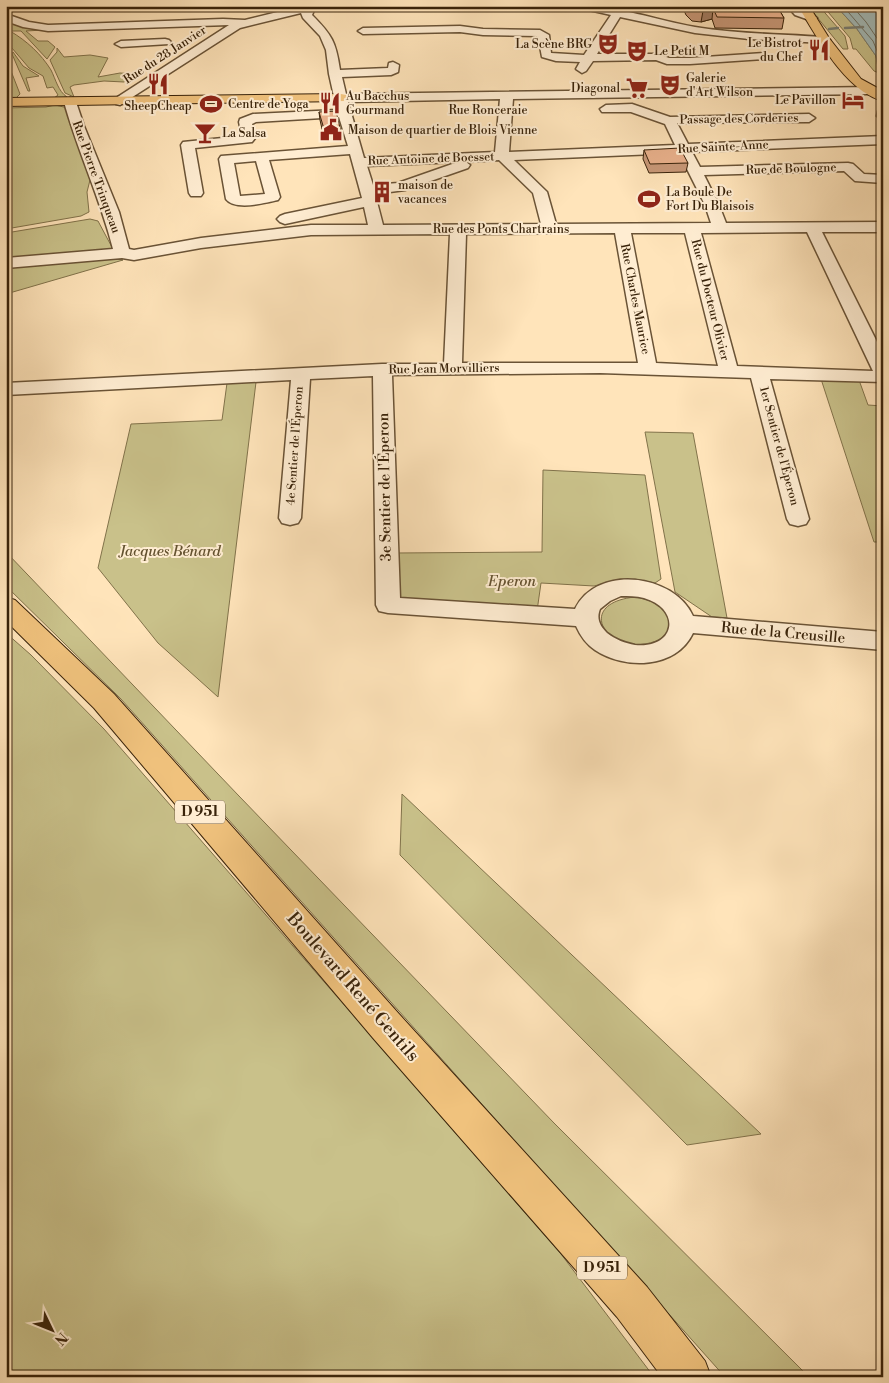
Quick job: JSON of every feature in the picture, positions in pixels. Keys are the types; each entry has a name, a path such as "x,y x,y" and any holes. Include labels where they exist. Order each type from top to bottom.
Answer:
{"main road":[{"path":"796,7 812,18 824,40 857,82 869,90 880,94 883,98"},
{"path":"869,90 883,90"},
{"path":"6,102 120,101 343,107"},
{"name":"Boulevard René Gentils","path":"6,606 104,701 386,1026 632,1302 689,1377"}],"street":[{"path":"584,6 612,10 678,27 749,36 824,40"},
{"path":"310,7 307,16 325,35 332,50 335,74 343,107 369,196 376,230"},
{"name":"Rue du 28 Janvier","path":"120,101 244,23 310,7"},
{"path":"573,84 612,10"},
{"path":"637,17 655,10"},
{"path":"6,17 27,25 48,28 223,22 244,23"},
{"path":"363,31 460,29 542,34 544,35 546,55 556,58 658,57 667,61 766,60 749,36"},
{"path":"121,44 216,39"},
{"path":"667,61 681,83"},
{"path":"335,74 391,71 394,70 393,65"},
{"path":"778,77 831,142"},
{"path":"196,193 188,145 247,139 249,137 245,122 253,118 343,107 507,95 573,84 636,94 681,83 788,91 869,90"},
{"path":"632,108 636,94"},
{"path":"507,95 502,156 540,192 550,229"},
{"name":"Rue Pierre Trinqueau","path":"70,102 77,126 111,212 122,253"},
{"path":"343,107 362,111"},
{"path":"597,110 632,108 670,122 712,205 720,228"},
{"name":"Passage des Corderies","path":"670,122 675,120 816,125"},
{"name":"Rue Sainte-Anne","path":"502,156 883,140"},
{"name":"Rue Antoine de Boesset","path":"261,156 502,156"},
{"path":"265,224 332,209 418,182 484,157"},
{"name":"Rue de Boulogne","path":"694,171 848,167 860,178 883,179"},
{"name":"Rue Jean Morvilliers","path":"6,389 382,370 600,367 881,376 881,369 812,227"},
{"name":"Rue des Ponts Chartrains","path":"6,263 122,253 134,255 201,243 305,231 883,227"},
{"name":"Rue Charles Maurice","path":"622,228 648,369"},
{"name":"Rue du Docteur Olivier","path":"692,228 729,372"},
{"path":"452,369 458,230"},
{"name":"3e Sentier de l'Éperon","path":"382,370 388,605 586,618"},
{"name":"1er Sentier de l'Éperon","path":"760,373 798,519"},
{"name":"4e Sentier de l'Éperon","path":"290,518 301,374"},
{"path":"619,588 634,588 650,591 674,605 681,614 683,624 680,635 672,645 659,651 643,654 626,653 610,648 598,640 589,629 586,618 588,608 594,599 605,592 619,588"},
{"name":"Rue de la Creusille","path":"683,624 883,641"}],"green space":[{"path":"808,6 819,6 845,36 848,49 843,49"},
{"path":"823,6 836,6 857,29 876,56 879,73 874,71 856,49 853,49 850,38"},
{"path":"6,20 43,30 26,31 38,41 48,41 55,47 47,59 21,31 10,31 38,53 51,70 59,88 67,97 53,99 58,95 53,87 47,88 43,76 29,68 6,41"},
{"path":"57,48 64,57 90,55 108,58 98,77 120,73 136,74 124,82 104,81 74,85 70,87 74,97 65,93 50,60 57,52"},
{"path":"13,52 23,66 39,76 26,78 30,91 28,91 12,54"},
{"path":"6,71 11,71 20,94 16,98 6,98"},
{"path":"55,105 68,108 92,172 87,192 89,212 81,216 6,229 6,108"},
{"path":"90,219 98,221 114,251 6,259 6,233"},
{"path":"108,258 123,260 6,294 6,267"},
{"path":"821,379 859,380 868,405 883,406 883,542 874,542"},
{"name":"Jacques Bénard","path":"256,382 218,697 158,643 98,568 131,424 222,420 227,383"},
{"path":"645,432 693,433 727,618 712,617 675,592"},
{"name":"Eperon","path":"543,470 645,475 661,579 655,583 635,579 617,580 594,586 541,583 537,611 404,600 396,593 394,553 542,552"},
{"path":"6,552 554,1123 809,1377 725,1377 121,699 6,586"},
{"path":"635,597 656,604 672,620 666,634 660,639 645,644 630,644 618,640 608,633 602,625 602,616 606,608 617,601"},
{"path":"6,633 31,655 104,729 561,1254 654,1377 6,1377"},
{"path":"402,794 761,1134 687,1145 400,855"}],"water":[{"path":"836,6 883,6 883,78 879,73 876,56 857,29"}],"building":[{"path":"689,6 777,6 784,18 717,17 713,8 694,11"},
{"path":"336,111 340,128 324,129 319,112"},
{"path":"680,148 688,163 650,164 644,150"}],"waterway":[{"path":"845,28 863,27"},
{"path":"829,29 838,28"}],"place":[{"name":"La Scène BRG","path":"608,44"},
{"name":"Le Bistrot du Chef","path":"819,50"},
{"name":"Le Petit M","path":"637,51"},
{"name":"SheepCheap","path":"158,84"},
{"name":"Galerie d'Art Wilson","path":"670,85"},
{"name":"Diagonal","path":"637,88"},
{"name":"Le Pavillon","path":"853,100"},
{"name":"Au Bacchus Gourmand","path":"330,103"},
{"name":"Centre de Yoga","path":"211,104"},
{"name":"Maison de quartier de Blois Vienne","path":"331,130"},
{"name":"La Salsa","path":"205,133"},
{"name":"maison de vacances","path":"382,192"},
{"name":"La Boule De Fort Du Blaisois","path":"649,199"}]}
